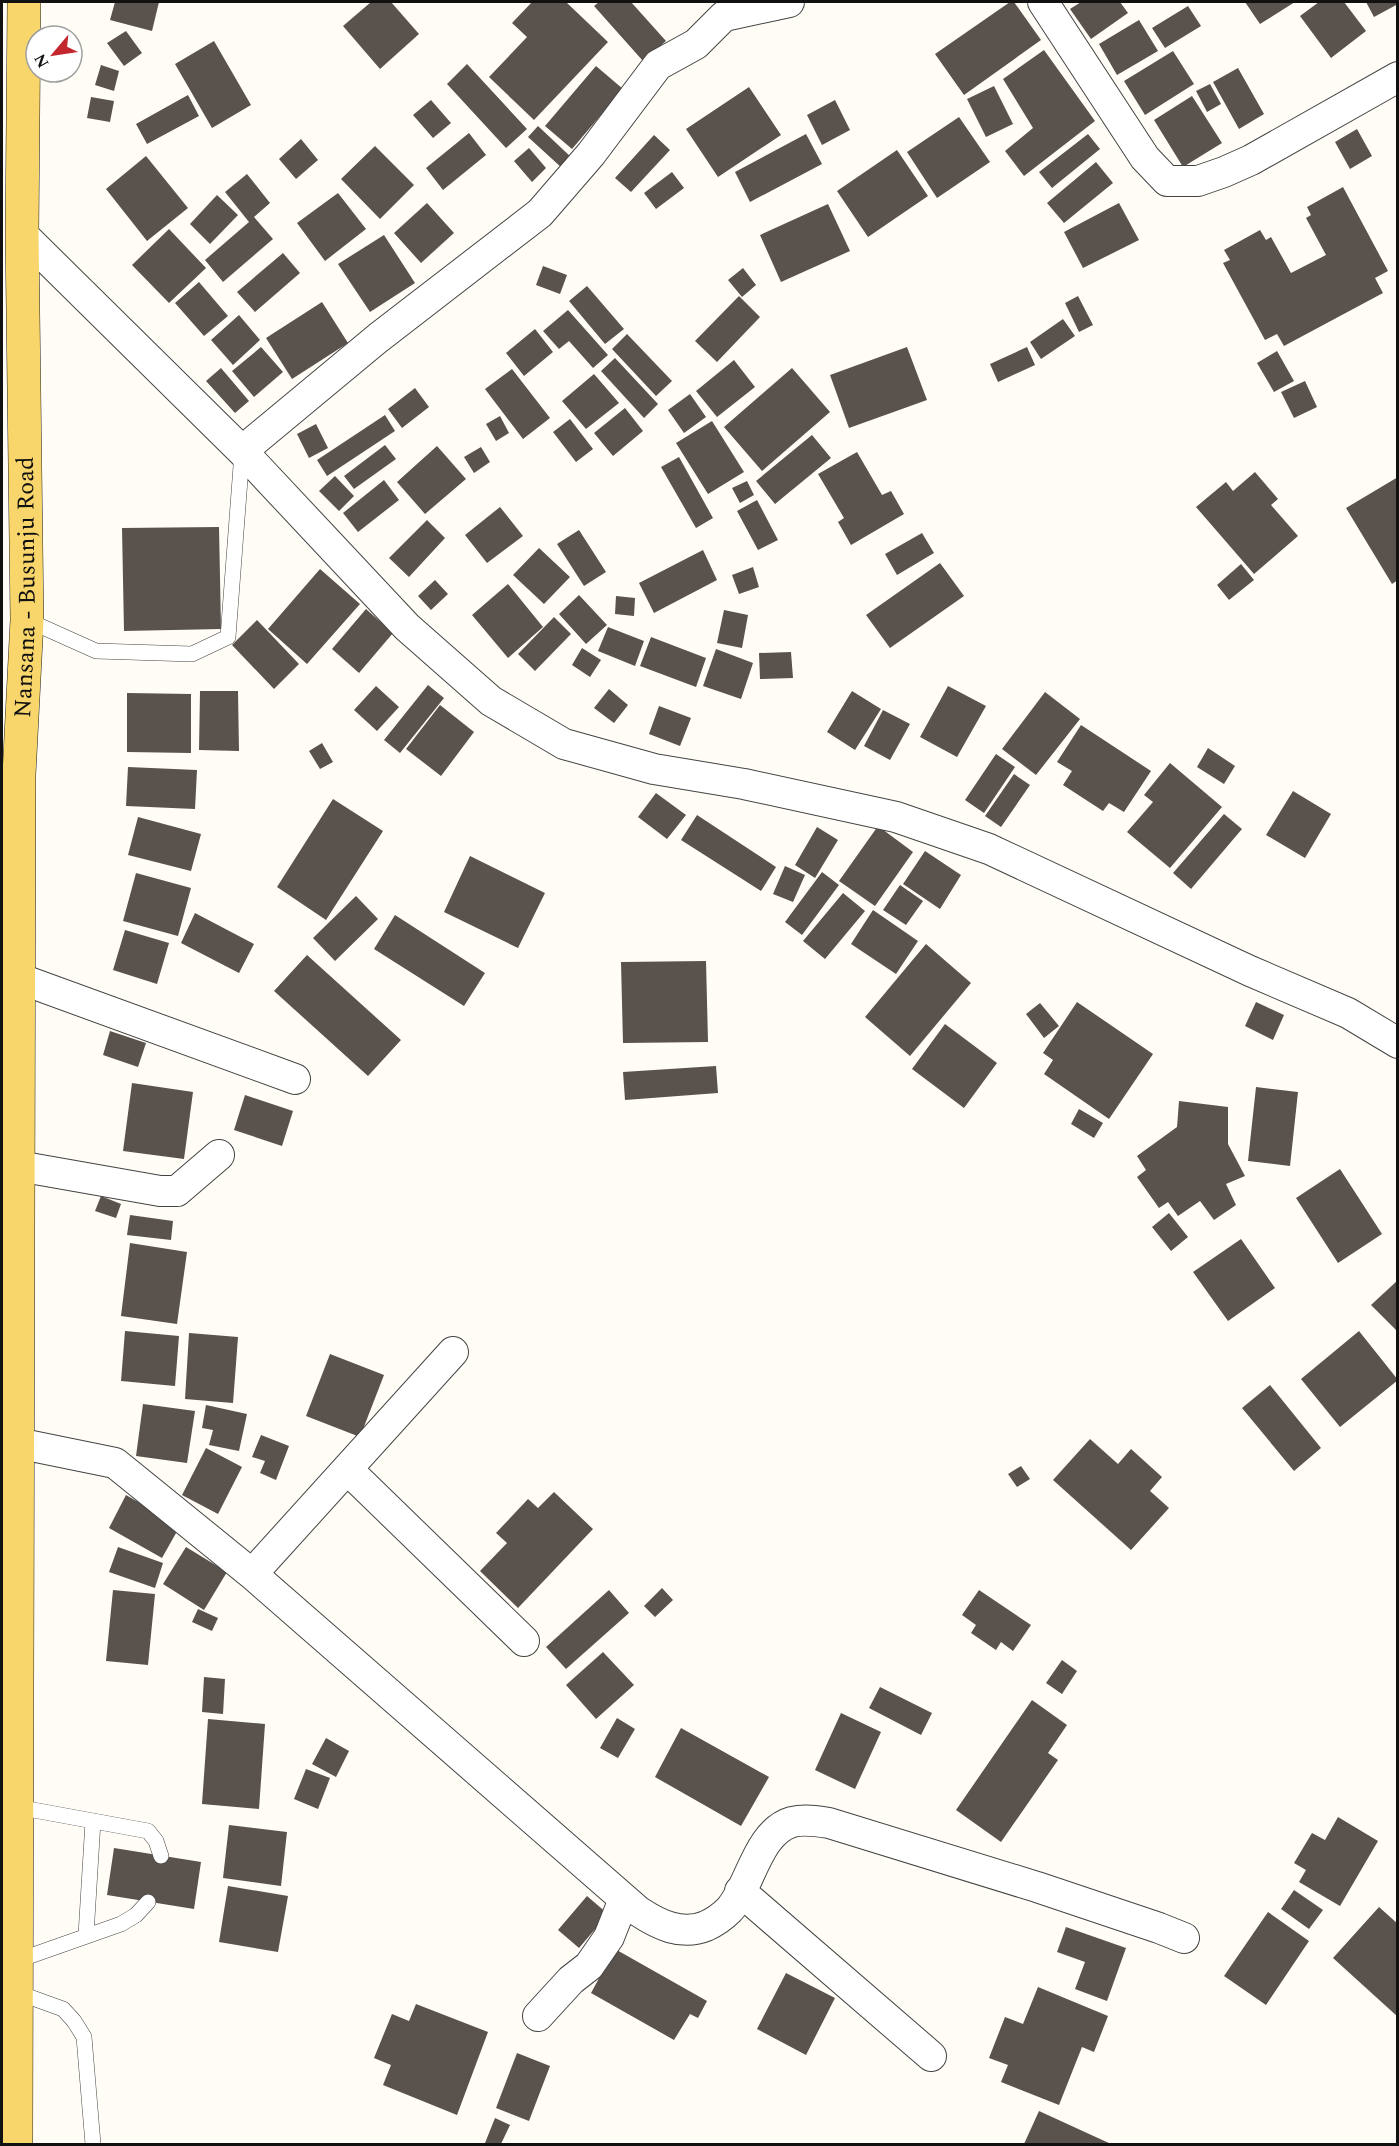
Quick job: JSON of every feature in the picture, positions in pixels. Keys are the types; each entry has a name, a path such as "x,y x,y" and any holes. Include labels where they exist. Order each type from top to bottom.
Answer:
{"main road":[{"name":"Nansana - Busunju Road","path":"16,2145 12,2000 16,1807 18,978 10,775 27,620 22,234 24,2"}],"street":[{"path":"242,452 378,339 540,213 591,154 658,65 696,44 724,16 789,2"},
{"path":"1043,2 1145,159 1167,181 1198,181 1251,160 1398,77"},
{"path":"22,234 242,452 406,627 491,701 564,744 654,769 744,784 896,817 989,849 1250,971 1348,1013 1398,1043"},
{"path":"18,978 295,1079"},
{"path":"18,1166 160,1191 177,1191 219,1155"},
{"path":"252,1574 453,1352"},
{"path":"17,1443 115,1463 252,1574 624,1899 655,1922 675,1929 696,1930 714,1922 730,1909 763,1847 775,1833 790,1822 809,1821 828,1823 1037,1887 1184,1938"},
{"path":"347,1469 524,1641"},
{"path":"740,1891 931,2056"},
{"path":"538,2016 572,1980 589,1966 609,1937 624,1899"}],"lane":[{"path":"27,620 96,651 192,654 228,637 242,452"},
{"path":"16,1807 148,1831 156,1841 161,1856"},
{"path":"86,1935 93,1821"},
{"path":"12,2000 86,1935 121,1924 136,1915 148,1902"},
{"path":"12,2000 63,2009 84,2037 93,2145"}],"building":[{"path":"115,2 159,2 152,31 110,20"},
{"path":"371,2 391,2 419,34 380,69 343,26"},
{"path":"532,2 566,2 608,42 534,120 489,77 527,37 512,23"},
{"path":"599,2 631,2 666,41 643,61 594,6"},
{"path":"1010,2 1014,2 1041,40 964,95 935,54"},
{"path":"1081,2 1120,2 1128,13 1091,39 1070,9"},
{"path":"1245,2 1295,2 1260,24"},
{"path":"1319,2 1344,2 1366,31 1331,58 1300,16"},
{"path":"1366,2 1398,2 1398,4 1374,17"},
{"path":"1188,6 1201,26 1165,48 1152,28"},
{"path":"1139,20 1158,51 1117,75 1099,44"},
{"path":"126,31 142,53 124,66 107,43"},
{"path":"214,41 251,105 212,128 175,64"},
{"path":"1044,50 1095,121 1024,176 1005,151 1033,128 1003,79"},
{"path":"1173,51 1194,84 1145,115 1124,81"},
{"path":"467,64 527,129 506,148 447,84"},
{"path":"101,65 119,71 114,91 95,85"},
{"path":"596,66 623,89 572,149 545,126"},
{"path":"1238,68 1264,114 1239,129 1213,82"},
{"path":"1210,84 1221,104 1207,112 1196,91"},
{"path":"994,86 1013,124 986,137 967,99"},
{"path":"749,87 781,135 718,177 686,129"},
{"path":"188,95 199,116 147,144 136,124"},
{"path":"1192,96 1222,143 1183,167 1154,120"},
{"path":"91,97 114,101 110,122 87,118"},
{"path":"431,100 451,123 433,138 413,115"},
{"path":"835,100 850,130 822,145 807,115"},
{"path":"959,117 990,162 937,198 907,152"},
{"path":"538,126 572,158 562,168 528,137"},
{"path":"1357,129 1372,156 1350,169 1335,142"},
{"path":"469,133 486,155 443,190 426,168"},
{"path":"806,134 822,164 750,202 735,172"},
{"path":"1088,134 1100,149 1052,188 1039,172"},
{"path":"654,135 670,150 631,192 615,178"},
{"path":"301,139 318,160 296,179 279,159"},
{"path":"375,146 414,185 380,219 341,179"},
{"path":"529,148 546,168 532,182 514,161"},
{"path":"897,150 928,196 868,237 837,191"},
{"path":"146,156 188,208 147,241 106,189"},
{"path":"1096,162 1113,183 1064,223 1047,203"},
{"path":"672,172 684,188 656,209 644,193"},
{"path":"247,174 270,203 254,217 273,239 223,282 205,260 249,222 225,192"},
{"path":"1343,187 1388,271 1375,278 1383,293 1284,346 1277,334 1265,340 1223,263 1230,260 1224,250 1260,230 1266,240 1271,237 1291,273 1326,255 1306,218 1311,215 1307,207"},
{"path":"338,193 366,229 325,261 297,223"},
{"path":"217,195 238,215 210,244 190,224"},
{"path":"427,203 454,233 421,263 394,233"},
{"path":"1119,203 1139,240 1083,268 1064,232"},
{"path":"828,204 850,251 781,282 760,235"},
{"path":"169,229 206,268 169,303 132,265"},
{"path":"384,235 415,283 370,312 338,264"},
{"path":"283,253 300,273 255,312 237,292"},
{"path":"543,266 567,275 560,294 536,285"},
{"path":"743,268 756,285 742,297 728,280"},
{"path":"199,282 228,316 204,336 175,303"},
{"path":"587,286 624,329 605,344 569,301"},
{"path":"739,296 760,317 717,362 695,341"},
{"path":"1078,296 1093,325 1079,332 1065,303"},
{"path":"322,302 348,343 292,379 266,338"},
{"path":"568,310 608,355 593,368 569,341 559,349 543,331"},
{"path":"239,315 260,340 233,365 211,340"},
{"path":"1063,319 1075,336 1041,359 1030,342"},
{"path":"535,329 553,352 524,376 506,353"},
{"path":"627,334 672,381 656,396 612,349"},
{"path":"261,347 283,372 254,397 232,371"},
{"path":"907,347 927,400 849,428 830,375"},
{"path":"1027,347 1035,365 998,382 990,364"},
{"path":"1277,351 1294,381 1274,392 1257,363"},
{"path":"615,358 658,404 644,418 601,371"},
{"path":"734,360 755,387 717,417 696,391"},
{"path":"221,368 249,401 235,413 206,381"},
{"path":"792,368 830,412 762,471 724,427"},
{"path":"512,369 550,418 523,439 485,389"},
{"path":"594,374 619,403 586,429 562,401"},
{"path":"1305,381 1317,407 1294,418 1281,392"},
{"path":"415,388 429,407 402,428 388,409"},
{"path":"690,394 706,417 684,433 668,410"},
{"path":"625,408 643,431 613,456 594,433"},
{"path":"385,415 395,431 327,476 317,460"},
{"path":"500,416 509,433 496,441 486,424"},
{"path":"570,419 593,449 576,462 553,432"},
{"path":"712,421 744,472 708,494 676,443"},
{"path":"316,424 328,448 309,458 297,434"},
{"path":"812,435 831,458 775,504 756,481"},
{"path":"385,445 396,459 354,489 344,476"},
{"path":"437,446 466,479 425,514 397,482"},
{"path":"481,447 490,462 474,473 464,457"},
{"path":"857,452 882,495 891,491 904,514 851,545 838,522 844,518 818,474"},
{"path":"679,457 713,518 696,528 661,467"},
{"path":"1255,472 1278,499 1271,505 1298,536 1254,574 1196,507 1226,482 1233,491"},
{"path":"335,476 354,496 339,511 319,491"},
{"path":"1398,477 1398,580 1392,584 1346,508"},
{"path":"384,480 399,500 358,532 343,513"},
{"path":"747,481 754,495 740,503 732,488"},
{"path":"757,500 778,540 758,550 737,511"},
{"path":"500,507 523,536 487,563 465,535"},
{"path":"427,520 445,538 409,577 389,558"},
{"path":"219,527 221,629 124,631 122,528"},
{"path":"579,530 606,572 584,586 557,544"},
{"path":"922,533 934,553 897,575 885,554"},
{"path":"539,548 570,577 544,604 513,575"},
{"path":"703,550 717,580 654,613 639,583"},
{"path":"940,563 964,596 890,648 866,615"},
{"path":"1241,564 1254,580 1229,600 1217,585"},
{"path":"753,567 759,587 739,594 732,575"},
{"path":"320,569 360,604 307,664 268,629"},
{"path":"435,580 448,594 431,610 418,596"},
{"path":"508,584 543,627 508,658 472,615"},
{"path":"579,595 607,625 586,644 559,614"},
{"path":"616,596 635,598 634,616 615,614"},
{"path":"366,609 393,633 359,673 332,649"},
{"path":"724,610 748,615 742,648 717,643"},
{"path":"554,617 571,634 535,671 518,654"},
{"path":"257,620 299,664 274,689 232,645"},
{"path":"608,627 644,641 635,666 598,651"},
{"path":"651,637 706,658 696,687 640,666"},
{"path":"582,648 601,660 590,677 572,665"},
{"path":"716,649 753,663 741,699 703,686"},
{"path":"791,652 793,678 760,679 759,653"},
{"path":"428,685 444,698 400,753 384,740"},
{"path":"376,686 399,707 377,731 354,710"},
{"path":"948,686 986,706 957,757 920,737"},
{"path":"609,689 628,705 614,723 594,708"},
{"path":"200,691 238,691 239,751 199,750"},
{"path":"852,691 881,709 855,750 827,732"},
{"path":"1045,692 1080,719 1036,775 1002,749"},
{"path":"127,693 191,694 191,753 127,752"},
{"path":"440,705 474,732 441,776 406,749"},
{"path":"659,706 691,718 680,746 649,734"},
{"path":"883,710 910,724 890,760 864,746"},
{"path":"1081,725 1151,771 1124,812 1109,803 1103,811 1063,785 1072,771 1057,762"},
{"path":"322,743 333,762 320,769 309,751"},
{"path":"1208,748 1235,766 1224,784 1197,767"},
{"path":"996,754 1015,767 984,813 965,800"},
{"path":"1170,763 1222,807 1170,868 1127,832 1153,802 1144,795"},
{"path":"128,767 197,770 195,809 126,806"},
{"path":"1014,774 1030,785 1001,827 985,816"},
{"path":"1293,791 1331,814 1305,858 1266,835"},
{"path":"656,793 686,815 667,839 638,817"},
{"path":"333,799 383,831 326,920 277,887"},
{"path":"1224,814 1242,829 1191,889 1173,873"},
{"path":"697,815 776,867 761,891 681,840"},
{"path":"138,817 201,834 191,871 128,855"},
{"path":"878,826 913,852 875,906 839,881"},
{"path":"817,827 838,840 815,878 795,865"},
{"path":"925,851 961,875 940,909 903,884"},
{"path":"470,856 545,893 518,948 444,912"},
{"path":"785,866 805,875 793,902 773,894"},
{"path":"822,872 839,885 802,935 785,922"},
{"path":"136,873 191,888 178,936 123,921"},
{"path":"900,885 923,901 906,925 883,910"},
{"path":"843,893 865,911 825,959 803,941"},
{"path":"356,896 378,919 335,961 313,938"},
{"path":"873,910 918,941 896,974 851,944"},
{"path":"195,913 254,944 239,973 181,943"},
{"path":"395,915 485,973 464,1006 374,949"},
{"path":"125,930 169,943 157,984 113,970"},
{"path":"926,944 971,983 910,1056 865,1017"},
{"path":"307,955 401,1040 368,1076 274,991"},
{"path":"706,961 708,1042 623,1043 621,962"},
{"path":"1077,1002 1153,1054 1109,1119 1044,1074 1053,1060 1043,1053"},
{"path":"1256,1002 1284,1015 1273,1040 1245,1026"},
{"path":"1040,1003 1059,1026 1044,1038 1026,1014"},
{"path":"945,1024 997,1063 964,1108 912,1069"},
{"path":"110,1031 146,1043 138,1067 103,1055"},
{"path":"716,1066 718,1093 625,1100 623,1072"},
{"path":"132,1083 193,1092 184,1159 123,1151"},
{"path":"1256,1087 1298,1092 1290,1166 1248,1161"},
{"path":"245,1095 293,1111 282,1146 234,1130"},
{"path":"1179,1101 1228,1107 1228,1144 1245,1176 1226,1184 1236,1205 1214,1220 1200,1201 1178,1216 1168,1202 1159,1208 1137,1177 1146,1170 1137,1156 1177,1127"},
{"path":"1079,1109 1103,1123 1094,1138 1071,1124"},
{"path":"1340,1169 1382,1234 1338,1263 1296,1198"},
{"path":"101,1196 121,1204 116,1218 95,1211"},
{"path":"1169,1213 1188,1237 1171,1251 1152,1227"},
{"path":"130,1215 173,1221 171,1240 127,1235"},
{"path":"1241,1239 1275,1288 1228,1321 1193,1272"},
{"path":"130,1243 187,1252 177,1324 121,1316"},
{"path":"1398,1280 1398,1332 1371,1305"},
{"path":"125,1331 179,1336 175,1386 121,1381"},
{"path":"1359,1331 1398,1380 1340,1427 1301,1379"},
{"path":"189,1333 238,1337 233,1403 185,1399"},
{"path":"330,1354 384,1375 360,1437 306,1416"},
{"path":"1270,1385 1321,1448 1294,1471 1242,1408"},
{"path":"143,1404 195,1411 187,1463 136,1456"},
{"path":"206,1405 247,1414 239,1451 209,1445 213,1430 202,1428"},
{"path":"261,1435 289,1446 276,1480 260,1473 265,1461 252,1457"},
{"path":"1090,1439 1118,1464 1131,1449 1162,1477 1150,1491 1169,1508 1131,1550 1053,1480"},
{"path":"206,1448 242,1467 218,1514 182,1495"},
{"path":"1021,1466 1030,1479 1017,1487 1008,1474"},
{"path":"554,1492 593,1529 518,1608 480,1571 507,1543 496,1533 528,1499 538,1508"},
{"path":"126,1495 180,1526 162,1558 109,1528"},
{"path":"118,1547 163,1563 155,1588 109,1572"},
{"path":"186,1547 227,1572 204,1610 163,1584"},
{"path":"662,1588 673,1600 655,1617 644,1606"},
{"path":"113,1590 155,1594 148,1665 106,1661"},
{"path":"609,1590 629,1613 566,1669 546,1647"},
{"path":"979,1590 1031,1625 1013,1651 1001,1642 996,1650 971,1633 976,1625 962,1615"},
{"path":"198,1609 218,1618 212,1631 192,1622"},
{"path":"603,1652 634,1685 596,1719 566,1685"},
{"path":"1062,1660 1077,1671 1062,1694 1046,1683"},
{"path":"204,1677 225,1679 223,1714 202,1712"},
{"path":"880,1687 932,1713 921,1735 869,1708"},
{"path":"1032,1700 1067,1725 1048,1753 1058,1760 1001,1842 956,1810"},
{"path":"841,1713 881,1732 855,1789 815,1770"},
{"path":"617,1718 635,1729 618,1758 600,1748"},
{"path":"208,1719 265,1724 259,1809 202,1804"},
{"path":"681,1728 769,1777 741,1826 655,1777"},
{"path":"326,1738 349,1751 336,1777 312,1764"},
{"path":"306,1769 330,1778 318,1809 294,1799"},
{"path":"1338,1817 1378,1841 1340,1906 1299,1882 1306,1870 1294,1863 1312,1833 1325,1840"},
{"path":"229,1825 287,1832 281,1886 223,1878"},
{"path":"114,1848 201,1862 194,1909 107,1895"},
{"path":"228,1886 288,1896 278,1952 219,1942"},
{"path":"1294,1890 1323,1910 1309,1929 1281,1909"},
{"path":"587,1896 608,1914 579,1948 558,1930"},
{"path":"1379,1907 1398,1924 1398,2017 1333,1958"},
{"path":"1268,1912 1309,1941 1266,2005 1224,1976"},
{"path":"1066,1927 1126,1948 1107,2001 1075,1989 1085,1962 1057,1952"},
{"path":"615,1949 707,2001 698,2018 690,2014 674,2040 591,1993"},
{"path":"786,1973 835,1998 806,2055 757,2029"},
{"path":"1038,1987 1108,2016 1094,2052 1082,2047 1059,2105 1001,2082 1008,2065 989,2058 1005,2017 1023,2024"},
{"path":"416,2004 488,2032 457,2115 383,2085 391,2065 374,2058 392,2014 409,2021"},
{"path":"517,2053 550,2066 529,2121 496,2108"},
{"path":"1039,2111 1111,2144 1024,2144"},
{"path":"495,2118 510,2125 501,2144 485,2143"}]}
